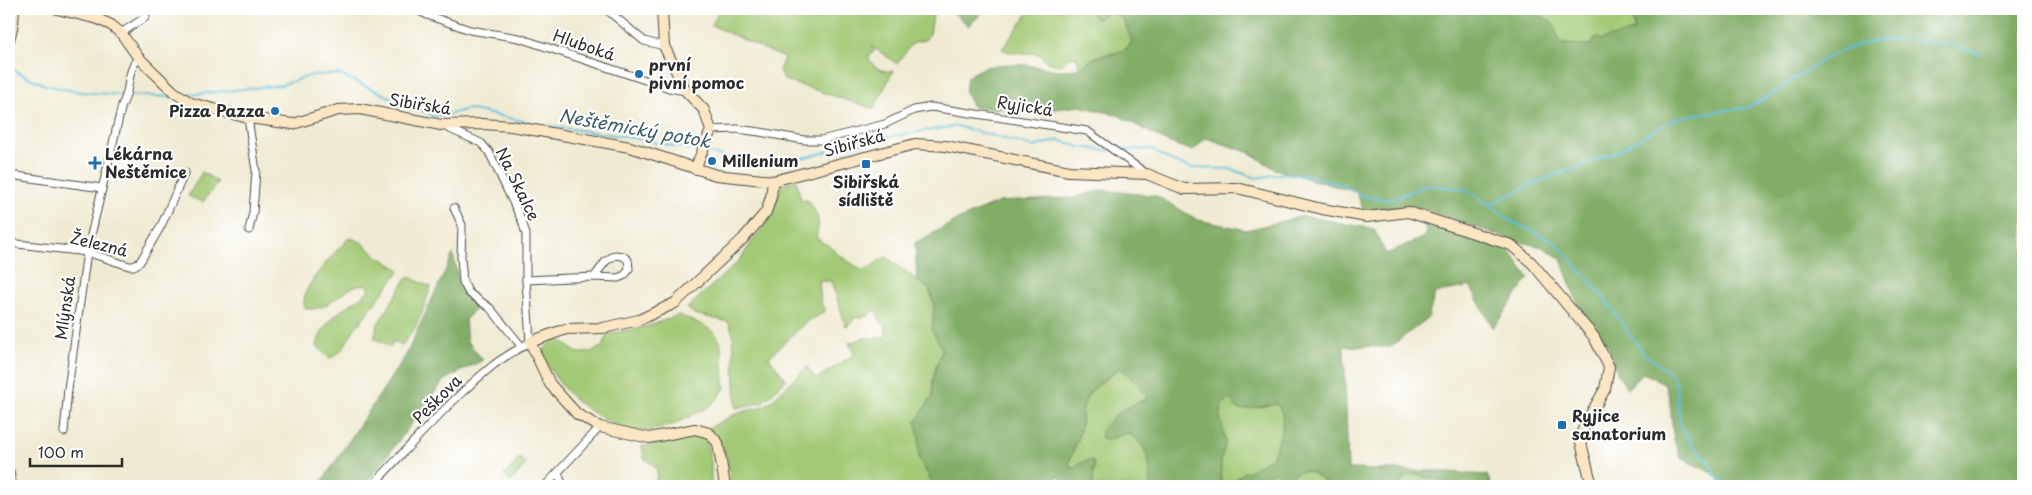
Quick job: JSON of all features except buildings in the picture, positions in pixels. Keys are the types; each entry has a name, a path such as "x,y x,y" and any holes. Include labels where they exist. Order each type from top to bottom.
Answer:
{"street":[{"path":"9,40 14,9"},
{"name":"Sibiřská","path":"57,9 93,13 111,25 121,34 138,57 177,93 191,103 248,118 293,124 338,110 360,109 441,125 483,124 511,126 577,136 630,147 695,169 716,174 773,181 884,150 915,144 946,146 1068,171 1147,174"},
{"name":"Hluboká","path":"416,9 427,15 470,30 519,38 669,88 686,90"},
{"path":"606,9 644,41 664,46"},
{"path":"662,9 664,46 686,90 704,110 710,130 695,169"},
{"path":"121,34 146,17"},
{"name":"Mlýnská","path":"64,432 87,252 122,105 127,94 130,69 138,57"},
{"name":"Ryjická","path":"710,130 737,129 804,140 821,140 884,124 914,110 931,106 1087,131 1147,174 1184,189 1237,188 1322,209 1367,217 1408,212 1511,244 1532,262 1594,337 1609,366 1605,389 1584,426 1580,439 1592,486"},
{"path":"248,118 256,171 249,230"},
{"name":"Na Skalce","path":"441,125 481,142 496,163 522,221 526,234 526,344"},
{"name":"Železná","path":"9,243 87,252 128,266 134,266 140,262 162,226 185,172"},
{"path":"9,175 102,188"},
{"path":"526,344 566,329 603,328 639,320 675,303 743,239 766,212 771,197 773,181"},
{"path":"454,208 462,225 461,257 466,288 469,293 490,308 526,344 550,384 577,414 600,428 649,438 695,429 709,433 718,443 725,486"},
{"path":"526,280 594,276 618,278 625,275 629,269 628,260 623,256 615,254 606,261 594,276"},
{"name":"Peškova","path":"372,486 450,405 492,366 526,344"},
{"path":"545,486 600,428"},
{"path":"9,473 10,486"},
{"path":"558,473 563,486"}],"green space":[{"path":"720,9 934,9 930,34 925,40 915,42 910,46 897,64 870,45 875,51 870,53 869,59 874,65 882,70 893,71 874,109 784,80 779,71 784,58 711,25"},
{"path":"949,9 986,9 969,26"},
{"path":"1031,9 1089,9 1097,19 1110,12 1123,19 1132,42 1124,50 1096,57 1079,69 1078,58 1071,56 1061,65 1049,63 1041,55 1013,53 1002,49"},
{"path":"1089,9 1518,9 1544,17 1552,22 1561,44 1591,45 1597,37 1601,40 1634,31 1631,19 1611,13 1612,9 2023,9 2023,486 1723,486 1716,475 1681,458 1674,441 1669,396 1664,383 1643,373 1627,389 1618,375 1609,347 1580,310 1561,259 1543,247 1516,241 1414,206 1367,212 1363,209 1356,192 1275,169 1250,153 1206,138 1193,151 1167,142 1118,115 1079,106 1040,111 973,107 965,92 967,77 984,67 1007,64 1060,70 1079,69 1094,58 1127,49 1132,42 1123,19 1110,12 1097,19"},
{"path":"1518,9 1612,9 1611,13 1617,16 1627,16 1633,21 1634,28 1631,33 1601,40 1595,38 1591,45 1560,44 1550,25 1537,16"},
{"path":"202,172 218,182 203,202 188,196"},
{"path":"796,180 801,200 808,200 816,214 818,226 816,237 823,243 829,245 836,253 863,271 886,257 929,289 934,303 932,330 942,349 933,378 933,395 916,422 919,437 919,458 930,478 929,486 731,486 726,454 720,442 708,429 733,415 759,408 769,403 807,367 816,379 855,354 849,343 864,338 885,338 886,326 880,321 878,312 872,310 869,316 853,318 853,322 846,326 831,281 819,281 821,304 826,309 823,313 805,323 769,357 786,380 763,402 736,408 733,334 729,322 694,314 687,308 738,262 772,212 782,185"},
{"path":"1103,190 1157,196 1198,220 1247,230 1303,216 1374,229 1386,254 1426,236 1425,225 1509,250 1529,278 1493,328 1470,286 1435,293 1428,318 1390,347 1344,346 1348,469 1437,471 1487,475 1492,486 1454,486 1440,480 1410,474 1398,486 1329,486 1318,476 1306,471 1300,471 1290,478 1286,486 1273,486 1277,475 1275,472 1262,486 1228,486 1244,472 1250,471 1265,461 1272,459 1282,424 1281,410 1277,404 1239,410 1231,398 1222,404 1220,418 1226,442 1221,458 1221,486 1150,486 1150,470 1147,455 1135,438 1127,433 1107,440 1102,439 1101,431 1111,420 1127,408 1147,399 1140,386 1119,368 1091,391 1087,397 1083,407 1080,432 1069,464 1072,469 1085,461 1092,460 1094,464 1093,486 1066,486 1060,477 1050,480 1042,486 929,486 930,478 919,458 919,437 916,422 933,395 933,378 942,349 932,330 934,302 929,289 917,281 915,243 955,221 999,202 1072,198"},
{"path":"351,238 361,242 376,255 400,270 355,329 343,349 329,358 317,346 320,335 331,320 369,290 369,286 361,285 354,287 331,302 314,309 305,308 304,300 307,291 319,272"},
{"path":"453,254 461,289 476,309 465,320 467,341 483,360 444,380 376,471 362,486 319,486 406,355"},
{"path":"409,277 431,287 414,329 402,345 394,341 391,347 374,338 378,324"},
{"path":"679,315 707,328 718,337 722,351 725,387 718,398 709,406 663,428 650,431 636,431 620,427 593,413 577,402 568,392 542,356 547,346 552,342 563,342 577,352 586,353 603,346 607,334 645,327"},
{"path":"1119,368 1140,386 1147,399 1123,409 1113,416 1102,439 1107,440 1127,433 1135,438 1147,455 1150,470 1150,486 1093,486 1094,464 1085,461 1072,469 1069,464 1080,432 1083,407 1087,397 1091,391"},
{"path":"1232,398 1246,409 1277,404 1281,410 1282,424 1272,459 1265,461 1250,471 1244,472 1228,486 1221,486 1221,458 1226,442 1220,418 1222,404"},
{"path":"686,434 705,437 711,461 711,486 652,486 657,477 657,471 644,458 642,446 671,442"},
{"path":"520,458 526,464 511,482 504,476"},
{"path":"1297,471 1311,472 1329,486 1286,486 1288,480"},
{"path":"1410,474 1440,480 1454,486 1398,486"}],"waterway":[{"path":"1490,205 1532,184 1614,153 1671,121 1688,115 1746,108 1762,100 1826,58 1857,45 1877,41 1903,40"},
{"path":"1911,40 1954,45 1980,54"},
{"name":"Neštěmický potok","path":"9,68 45,85 80,92 123,95"},
{"name":"Neštěmický potok","path":"188,95 281,85 312,75 338,74 434,116 468,109 541,125 629,137 697,151"},
{"name":"Neštěmický potok","path":"128,95 173,97"},
{"name":"Neštěmický potok","path":"705,152 755,165 774,165 886,137 957,126 1034,147 1059,140 1080,147 1110,151"},
{"name":"Neštěmický potok","path":"1118,150 1152,149 1173,162 1191,168 1230,169 1256,178 1285,173 1312,177 1340,184 1363,196 1385,200 1396,198 1427,185 1462,189 1471,192 1509,220 1555,242 1601,294 1643,353 1671,374 1676,384 1680,426 1692,445 1708,460 1715,476 1732,486"}],"place":[{"name":"první pivní pomoc","path":"639,74"},
{"name":"Pizza Pazza","path":"275,111"},
{"name":"Millenium","path":"712,161"},
{"name":"Lékárna Neštěmice","path":"95,163"},
{"name":"Sibiřská sídliště","path":"866,164"},
{"name":"Ryjice sanatorium","path":"1562,425"}]}
